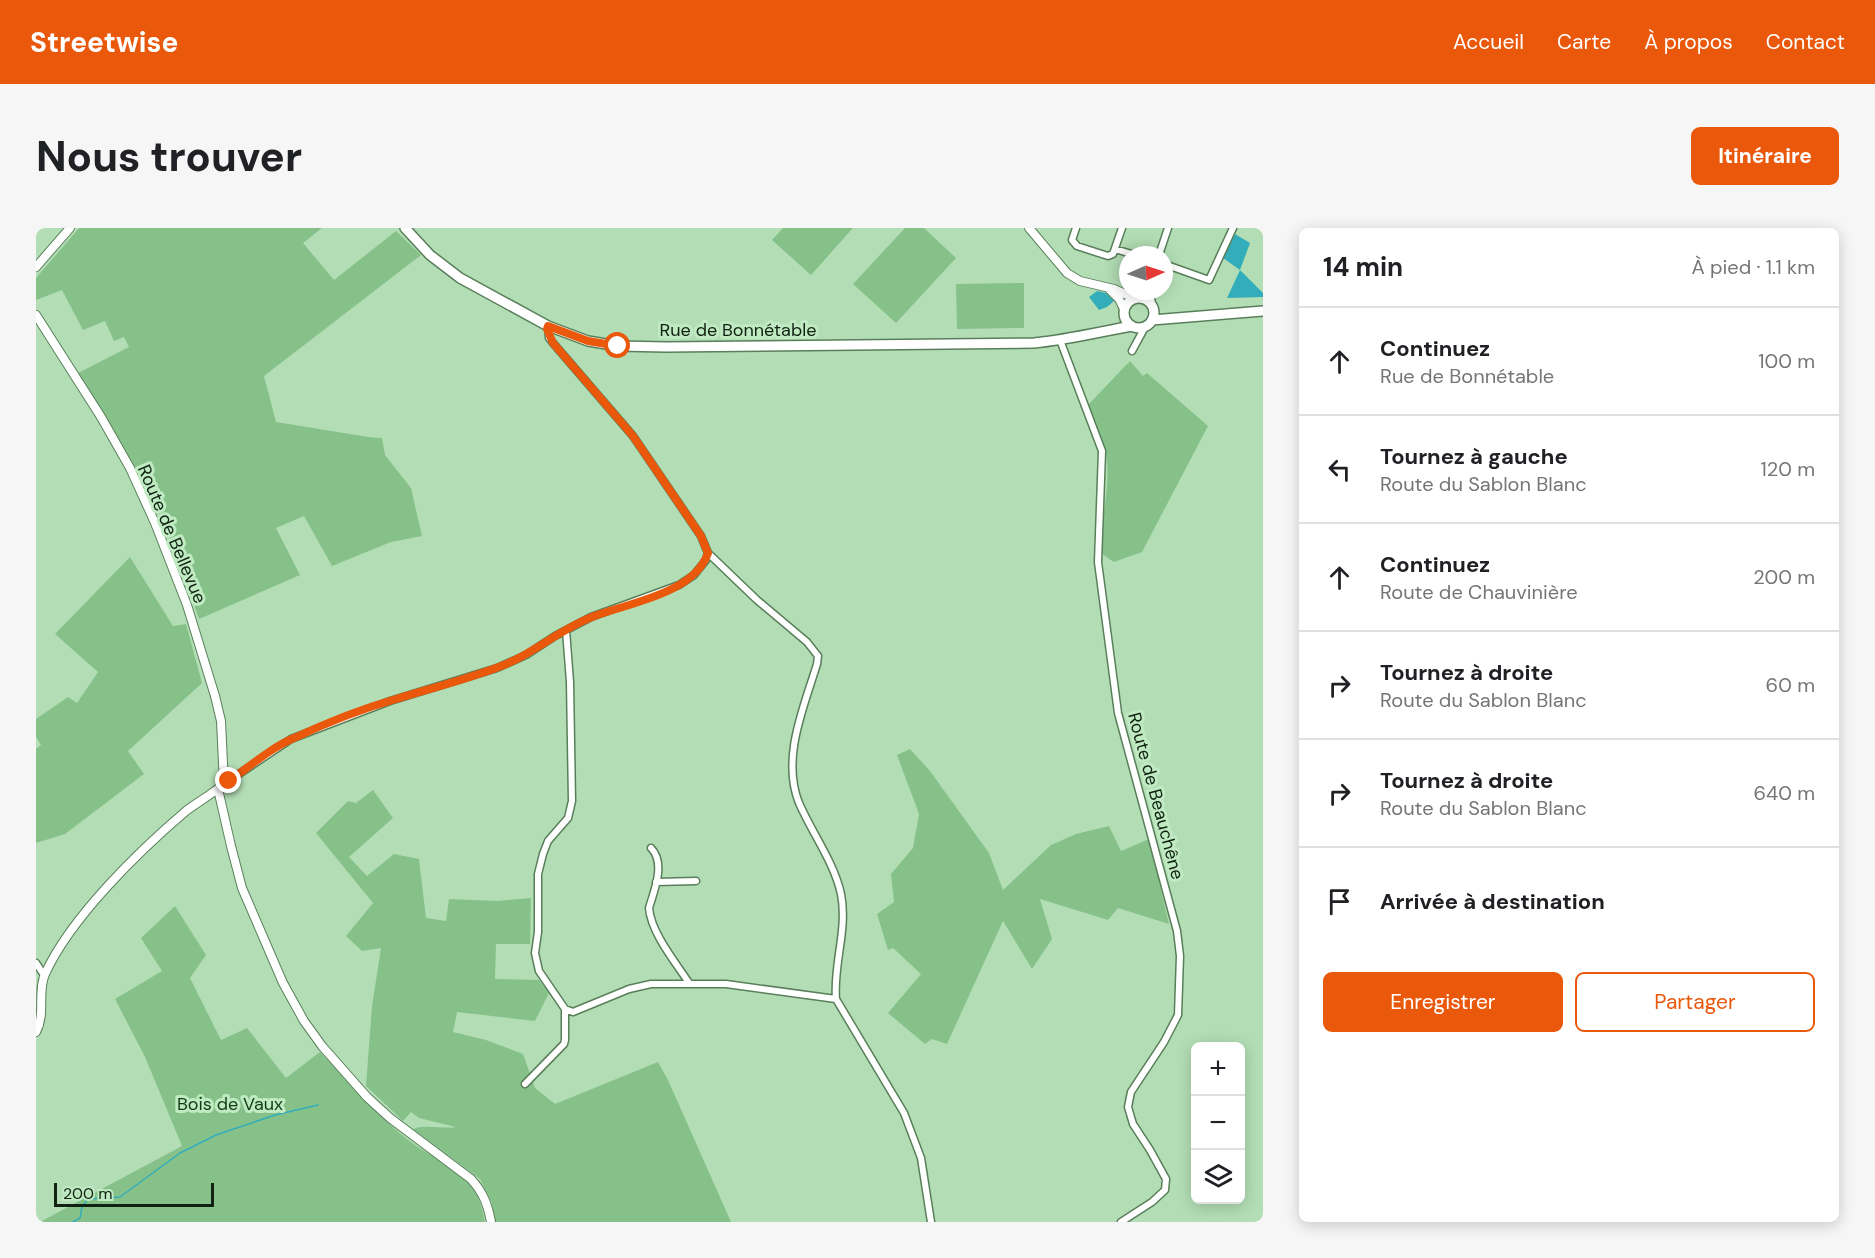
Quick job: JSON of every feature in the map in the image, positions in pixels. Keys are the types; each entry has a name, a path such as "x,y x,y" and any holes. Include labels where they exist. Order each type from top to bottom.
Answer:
{"main road":[{"name":"Rue de Bonnétable","path":"405,228 430,255 460,278 548,326 588,341 618,346 1034,343 1132,327"},
{"path":"1131,300 1124,312 1126,321 1132,327 1185,316 1263,311"},
{"path":"1146,300 1153,306 1185,316"},
{"path":"1149,324 1153,306"},
{"name":"Rue de Bonnétable","path":"1106,330 1124,312"}],"street":[{"path":"36,267 70,228"},
{"path":"1029,228 1067,273 1080,281 1119,290"},
{"path":"1076,228 1072,240 1077,246 1101,256 1113,254 1122,228"},
{"path":"1162,246 1168,228"},
{"path":"1173,267 1209,280 1233,228"},
{"path":"1115,249 1119,250"},
{"path":"1104,286 1119,299 1124,312"},
{"path":"1152,300 1153,306"},
{"name":"Route de Bellevue","path":"36,315 129,468 155,523 187,605 221,721 221,786 231,846 242,888 283,983 304,1021 322,1046 367,1097 390,1118 479,1187 485,1197 491,1222"},
{"path":"1132,351 1149,324"},
{"path":"548,326 549,338 633,436 701,536 708,553 757,600 807,642 818,656 796,730 794,783 799,801 836,873 841,896 843,933 835,985 836,999 904,1113 921,1158 931,1222"},
{"path":"1132,327 1137,341"},
{"name":"Route de Beauchêne","path":"1060,340 1102,452 1098,562 1118,713 1177,931 1180,956 1178,1015 1164,1042 1131,1092 1128,1107 1133,1124 1166,1179 1165,1190 1152,1202 1121,1222"},
{"path":"36,1032 41,1018 44,975 68,936 112,881 174,822 221,786 291,739 390,701 497,668 526,655 591,617 679,585 694,575 706,560 708,553"},
{"path":"566,630 570,682 572,801 568,818 548,841 538,874 538,932 535,953 539,971 565,1009 573,1012 629,988 651,984 726,984 836,999"},
{"path":"651,848 658,862 656,882 649,908 650,915 666,948 689,983"},
{"path":"656,882 696,881"},
{"path":"36,963 44,975"},
{"path":"525,1084 564,1044 565,1009"}],"green space":[{"path":"79,228 322,228 303,243 334,280 396,231 421,255 264,376 276,422 382,438 385,455 411,488 422,536 391,542 332,566 304,516 276,528 300,575 199,619 148,488 78,373 129,347 124,337 114,341 105,321 83,330 62,290 36,300 36,278"},
{"path":"783,228 853,228 811,275 772,240"},
{"path":"905,228 924,228 956,258 896,323 853,284"},
{"path":"1024,283 1024,328 957,329 956,284"},
{"path":"1130,361 1143,376 1147,373 1208,426 1142,552 1114,562 1102,554 1107,462 1103,444 1088,405"},
{"path":"130,557 173,626 186,624 202,683 128,751 144,774 65,834 36,843 36,749 41,745 36,737 36,719 68,697 77,703 98,672 55,634"},
{"path":"910,749 930,771 989,853 1003,890 1051,845 1076,834 1109,826 1121,851 1149,839 1169,924 1118,908 1108,920 1040,899 1052,939 1032,969 1003,921 947,1044 932,1039 925,1044 888,1013 921,974 893,948 888,950 877,914 894,902 891,874 913,848 919,814 897,755"},
{"path":"373,790 393,818 349,857 367,876 394,854 419,859 426,918 446,921 449,899 496,901 531,898 530,944 496,944 495,979 539,980 549,993 535,1021 457,1012 453,1032 486,1040 523,1054 535,1088 555,1104 658,1062 731,1222 494,1222 492,1203 480,1179 413,1129 456,1127 419,1118 411,1112 403,1121 366,1086 372,1006 381,948 362,951 346,936 373,903 316,833 348,801 356,803"},
{"name":"Bois de Vaux","path":"175,906 206,955 190,978 221,1040 247,1028 286,1078 320,1052 391,1126 465,1179 481,1205 485,1222 40,1222 182,1146 145,1057 115,999 162,971 141,938"}],"water":[{"path":"1235,234 1250,243 1240,270 1223,258"},
{"path":"1240,270 1263,293 1263,297 1227,298"},
{"path":"1097,291 1106,293 1114,301 1099,310 1089,297"}],"waterway":[{"path":"73,1222 80,1218 82,1207 88,1199 120,1197 180,1153 216,1135 275,1115 318,1105"}],"route":[{"path":"229,781 291,739 390,701 497,668 526,655 591,617 663,592 694,575 706,560 708,553 701,536 633,436 553,343 547,329 548,326 588,341 618,346"}]}
